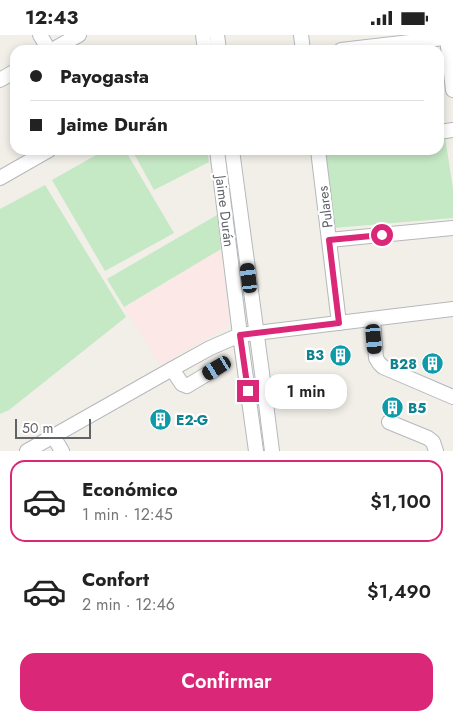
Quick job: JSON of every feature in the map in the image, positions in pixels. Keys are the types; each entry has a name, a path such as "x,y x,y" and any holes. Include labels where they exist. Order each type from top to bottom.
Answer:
{"street":[{"path":"60,45 79,35"},
{"path":"366,45 390,40 450,38 453,89"},
{"path":"0,178 40,155"},
{"name":"Jaime Durán","path":"218,155 256,451"},
{"path":"233,155 272,451"},
{"name":"Pulares","path":"319,155 339,323"},
{"path":"329,240 453,228"},
{"path":"27,451 210,348 240,335 453,309"},
{"path":"373,319 376,358 383,367 453,397"},
{"path":"172,369 182,384 187,386 217,368"},
{"path":"264,388 308,385"},
{"path":"389,422 428,438 433,442 436,451"},
{"path":"53,436 62,451"}],"shaded area":[{"path":"221,249 230,325 160,365 124,307"}],"green space":[{"path":"444,137 453,189 453,218 333,228 322,155 444,155"},
{"path":"96,155 128,155 174,233 105,271 52,180"},
{"path":"135,155 208,155 209,162 154,190"},
{"path":"45,185 126,317 9,410 0,414 0,209"},
{"path":"217,215 221,249 124,307 107,279"}],"place":[{"name":"B3","path":"340,355"},
{"name":"B28","path":"433,364"},
{"name":"B5","path":"392,408"},
{"name":"E2-G","path":"160,420"}],"route":[{"path":"248,391 240,335 339,323 329,240 382,235"}]}
